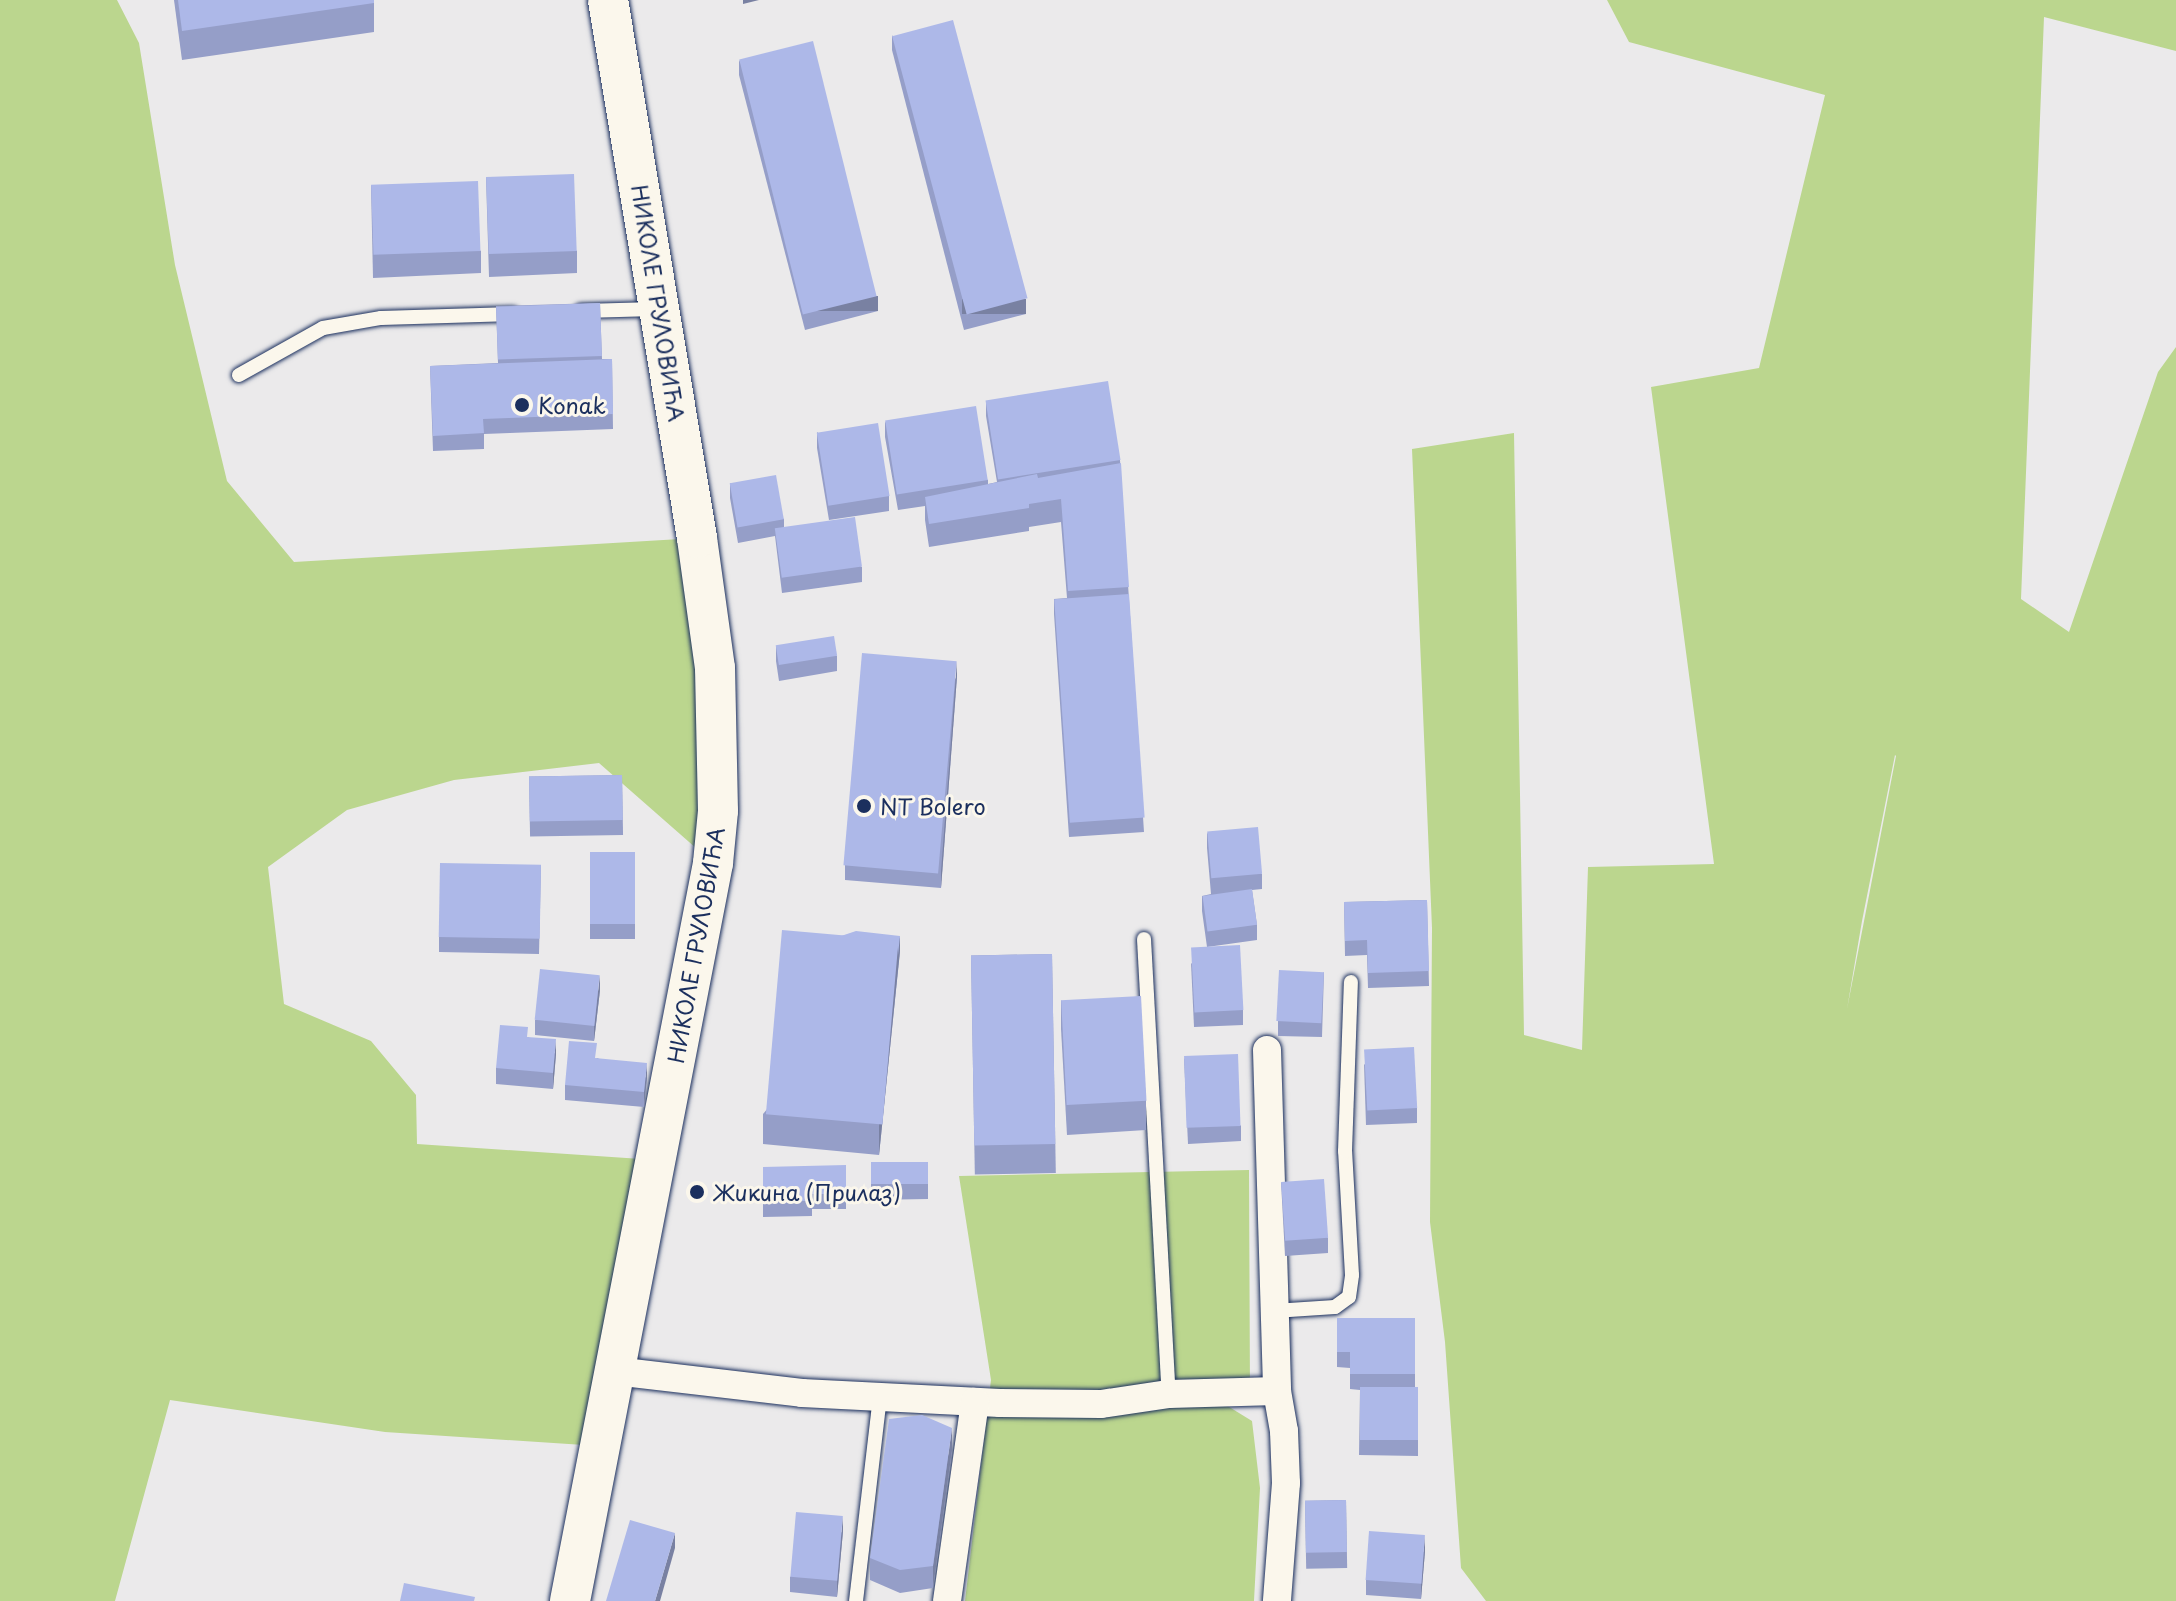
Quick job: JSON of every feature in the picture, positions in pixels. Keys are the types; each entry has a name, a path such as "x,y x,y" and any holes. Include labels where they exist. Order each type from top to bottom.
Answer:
{"street":[{"name":"НИКОЛЕ ГРУЛОВИЋА","path":"570,1601 713,863 718,811 715,668 661,309 608,0"},
{"path":"1267,1050 1277,1391 1284,1431 1286,1483 1277,1601"},
{"path":"615,1371 673,1380 880,1398 975,1402 1101,1404 1169,1394 1277,1391"},
{"path":"947,1601 975,1402"}],"lane":[{"path":"568,312 661,309"},
{"path":"239,375 323,328 381,318 537,313"},
{"path":"1144,939 1169,1394"},
{"path":"1274,1311 1335,1307 1349,1297 1352,1275 1345,1151 1351,982"},
{"path":"856,1601 880,1398"}],"green space":[{"path":"0,0 117,0 139,43 175,265 227,481 294,562 697,538 713,863 599,763 454,780 347,810 268,867 284,1004 371,1041 416,1095 417,1144 656,1160 599,1446 385,1432 170,1400 115,1601 0,1601"},
{"path":"1607,0 2176,0 2176,51 2044,17 2021,599 2069,632 2158,372 2176,347 2176,1601 1486,1601 1461,1568 1445,1342 1430,1222 1432,928 1412,449 1514,433 1524,1035 1582,1050 1588,867 1714,864 1651,387 1759,368 1825,95 1629,42","holes":["1896,756 1847,1009 1862,921"]},
{"path":"1249,1170 1250,1397 1226,1405 1252,1421 1260,1488 1254,1601 965,1601 991,1380 959,1176"}],"building":[{"path":"178,0 374,0 374,3 182,31"},
{"path":"953,20 1028,298 967,314 892,36"},
{"path":"813,41 877,296 803,315 739,59"},
{"path":"574,174 577,251 489,254 486,177"},
{"path":"478,181 480,251 374,255 371,185"},
{"path":"600,303 602,356 498,360 496,307"},
{"name":"Konak","path":"612,359 613,414 483,419 484,433 433,436 430,366"},
{"path":"1108,381 1121,460 998,479 986,400"},
{"path":"976,406 988,480 897,494 885,420"},
{"path":"878,423 890,496 828,506 817,433"},
{"path":"1121,463 1129,587 1068,591 1061,499 1029,504 1029,508 929,524 925,497 1037,474 1038,478"},
{"path":"776,475 784,519 738,527 730,483"},
{"path":"855,517 862,567 782,578 775,528"},
{"path":"1129,594 1145,817 1070,823 1054,599"},
{"path":"834,636 837,656 779,665 776,645"},
{"path":"862,653 957,661 938,873 843,865"},
{"path":"622,775 623,820 530,822 529,777"},
{"path":"1258,827 1262,874 1211,878 1207,831"},
{"path":"590,852 635,852 635,924 590,924"},
{"path":"440,863 541,865 540,939 439,937"},
{"path":"1252,889 1257,925 1207,932 1202,896"},
{"path":"1427,900 1429,971 1368,973 1367,940 1345,941 1344,902"},
{"path":"782,930 899,940 882,1124 766,1114"},
{"path":"856,931 900,936 898,955 898,941 841,936"},
{"path":"1240,945 1243,1010 1194,1012 1191,948"},
{"path":"1052,954 1055,1144 974,1145 971,955"},
{"path":"540,969 600,975 594,1026 535,1020"},
{"path":"1279,970 1324,972 1321,1023 1276,1021"},
{"path":"1141,996 1146,1101 1067,1105 1061,1000"},
{"path":"500,1025 528,1027 527,1037 556,1039 553,1073 496,1068"},
{"path":"569,1041 597,1043 595,1058 647,1063 644,1092 565,1085"},
{"path":"1414,1047 1417,1108 1367,1111 1364,1050"},
{"path":"1238,1054 1241,1126 1187,1128 1184,1056"},
{"path":"871,1162 928,1162 928,1184 871,1184"},
{"path":"846,1165 846,1194 812,1194 812,1201 763,1201 763,1167"},
{"path":"1324,1179 1328,1238 1285,1241 1281,1182"},
{"path":"1337,1318 1415,1318 1415,1374 1350,1374 1350,1352 1337,1352"},
{"path":"1360,1387 1418,1387 1418,1440 1360,1440"},
{"path":"922,1415 952,1428 933,1566 900,1570 870,1558 889,1419"},
{"path":"1346,1500 1347,1552 1306,1553 1305,1501"},
{"path":"796,1512 843,1516 837,1581 790,1577"},
{"path":"630,1520 675,1533 655,1601 606,1601"},
{"path":"1369,1531 1425,1535 1421,1584 1366,1580"},
{"path":"404,1583 475,1597 474,1601 400,1601"}],"place":[{"name":"Konak","path":"522,405"},
{"name":"NT Bolero","path":"864,806"},
{"name":"Жикина (Прилаз)","path":"697,1192"}]}
